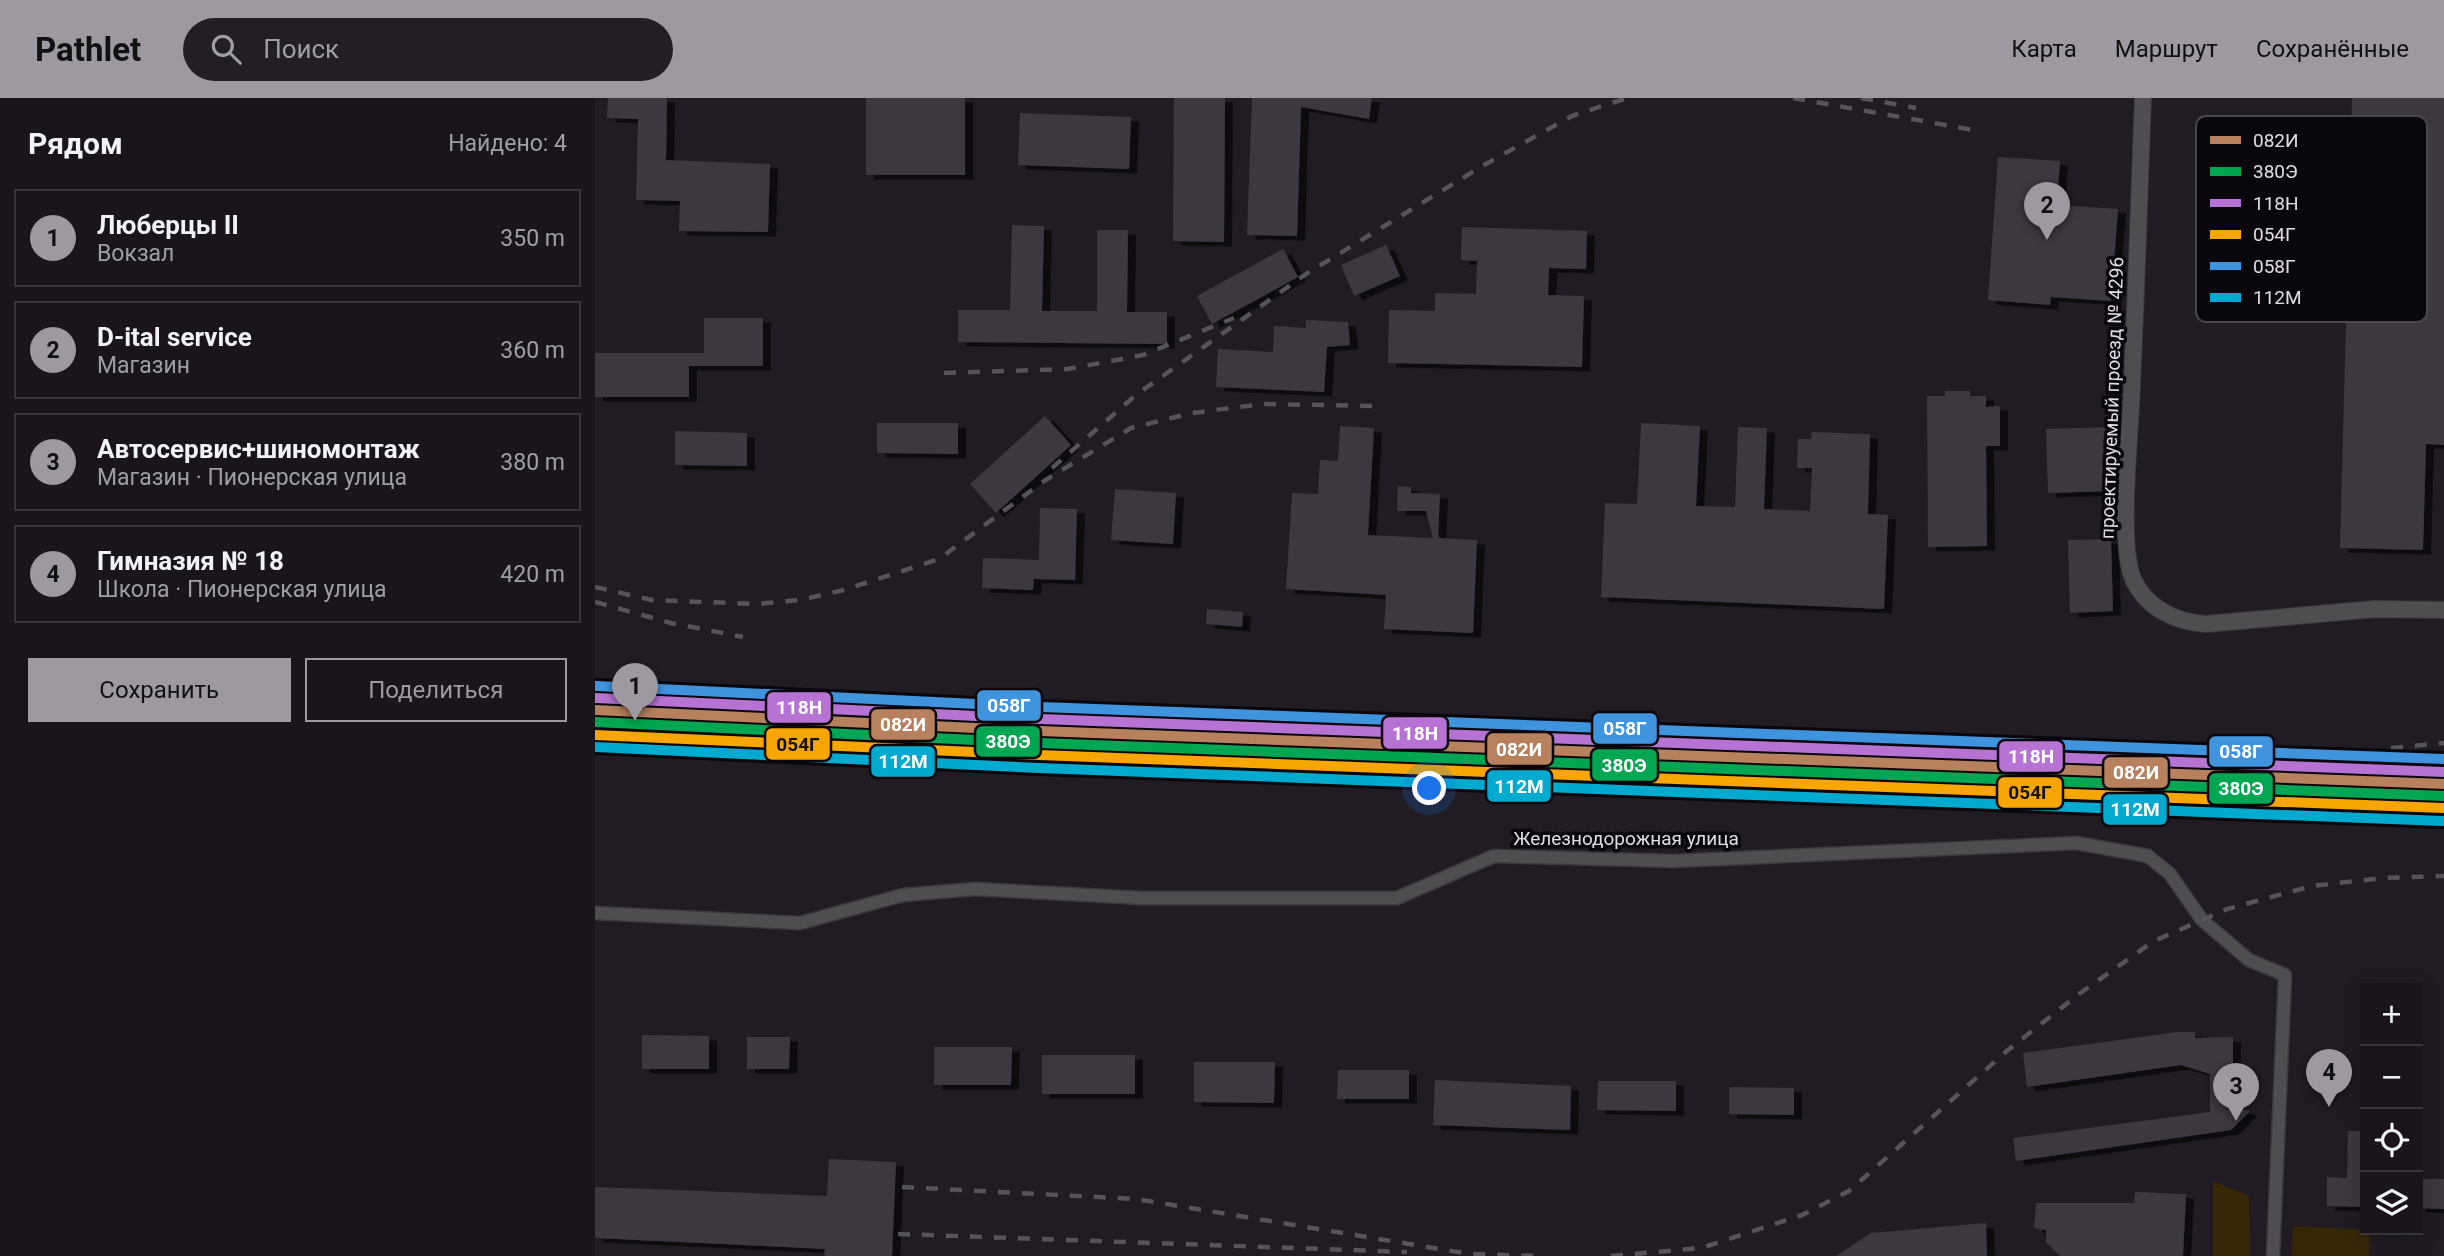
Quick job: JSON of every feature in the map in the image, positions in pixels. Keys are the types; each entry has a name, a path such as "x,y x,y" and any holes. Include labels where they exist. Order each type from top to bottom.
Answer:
{"street":[{"name":"проектируемый проезд № 4296","path":"2143,98 2127,486 2129,560 2133,579 2158,609 2181,622 2206,624 2375,609 2444,610"},
{"name":"Железнодорожная улица","path":"595,912 800,923 903,895 975,890 1142,898 1397,898 1494,856 1674,861 2077,843 2148,856 2170,874 2201,920 2249,960 2285,975 2273,1256"}],"shaded area":[{"path":"2213,1181 2249,1196 2250,1256 2213,1256"},
{"path":"2293,1226 2360,1229 2360,1235 2370,1235 2369,1256 2292,1256"}],"building":[{"path":"608,98 667,98 666,160 770,164 768,232 679,231 680,201 636,200 638,119 607,118"},
{"path":"866,98 965,98 965,175 866,175"},
{"path":"1174,98 1225,98 1224,242 1173,241"},
{"path":"1252,98 1372,98 1369,119 1301,107 1297,236 1247,235"},
{"path":"2352,98 2444,98 2444,445 2426,444 2423,550 2340,548 2346,322 2427,322 2427,116 2352,116"},
{"path":"1020,113 1131,117 1129,169 1018,165"},
{"path":"1998,157 2060,161 2057,205 2118,209 2111,301 2051,297 2050,305 1988,300"},
{"path":"1012,225 1044,226 1042,311 1097,311 1097,230 1128,230 1127,312 1167,312 1167,344 958,342 958,310 1010,310"},
{"path":"1462,227 1587,231 1586,269 1549,268 1548,295 1584,296 1582,367 1388,363 1389,310 1435,311 1435,293 1476,294 1477,261 1461,260"},
{"path":"1386,245 1400,276 1354,296 1341,265"},
{"path":"1283,249 1298,277 1212,324 1197,296"},
{"path":"704,318 763,318 763,366 689,366 689,397 595,397 595,353 704,353"},
{"path":"1306,320 1348,322 1350,345 1327,347 1324,392 1216,387 1218,349 1273,352 1274,326 1306,328"},
{"path":"1945,391 1970,391 1970,396 1986,396 1986,407 2000,406 2000,446 1986,446 1987,546 1928,547 1927,396 1945,396"},
{"path":"1045,416 1071,445 996,513 970,484"},
{"path":"877,423 958,423 958,454 877,453"},
{"path":"1641,423 1700,426 1696,506 1735,507 1738,427 1767,428 1764,509 1810,511 1812,468 1797,468 1798,439 1811,439 1812,432 1870,434 1868,514 1888,515 1884,609 1601,597 1605,503 1637,504"},
{"path":"1340,426 1374,428 1368,535 1433,538 1426,511 1397,511 1398,486 1411,487 1411,493 1440,494 1438,538 1477,540 1473,633 1384,629 1386,595 1286,589 1292,493 1318,494 1320,460 1338,461"},
{"path":"2111,427 2113,491 2048,493 2046,429"},
{"path":"675,431 747,433 747,466 675,465"},
{"path":"1115,489 1176,493 1173,544 1111,540"},
{"path":"1040,508 1077,509 1075,580 1034,579 1033,590 982,588 983,558 1039,560"},
{"path":"2111,539 2113,611 2070,613 2068,540"},
{"path":"1207,609 1243,612 1242,627 1206,624"},
{"path":"2195,1032 2195,1038 2233,1037 2233,1107 2250,1111 2231,1130 2016,1161 2013,1138 2210,1112 2210,1074 2181,1065 2027,1087 2023,1053"},
{"path":"642,1035 709,1036 709,1069 642,1069"},
{"path":"747,1037 790,1037 789,1069 747,1069"},
{"path":"934,1047 1012,1047 1011,1085 934,1085"},
{"path":"1042,1055 1135,1055 1135,1094 1042,1094"},
{"path":"1194,1062 1275,1062 1274,1103 1194,1102"},
{"path":"1338,1070 1409,1070 1409,1099 1337,1099"},
{"path":"1435,1080 1571,1086 1570,1130 1433,1125"},
{"path":"1598,1081 1676,1081 1676,1111 1597,1110"},
{"path":"1729,1087 1794,1088 1794,1115 1729,1114"},
{"path":"2348,1131 2360,1131 2360,1207 2327,1206 2327,1177 2347,1178"},
{"path":"829,1159 896,1162 892,1256 824,1256 825,1249 595,1238 595,1187 827,1196"},
{"path":"2423,1179 2444,1179 2444,1209 2423,1208"},
{"path":"2135,1192 2186,1194 2183,1256 2060,1256 2046,1242 2046,1230 2034,1228 2036,1203 2134,1203"},
{"path":"1986,1223 1987,1256 1836,1256 1871,1233"}],"railway":[{"path":"1052,468 1136,395 1306,274 1484,165 1572,116 1627,98"},
{"path":"1793,98 1979,131"},
{"path":"1861,98 1916,108"},
{"path":"944,373 1068,369 1143,355 1234,318"},
{"path":"595,587 652,600 757,604 800,600 844,590 939,559 1044,481 1131,428 1192,413 1263,404 1376,406"},
{"path":"595,602 671,623 743,637"},
{"path":"2391,748 2444,743"},
{"path":"1611,1256 1701,1248 1802,1215 1849,1191 2008,1050 2079,994 2154,941 2227,909 2312,886 2383,878 2444,876"},
{"path":"902,1187 1136,1199 1470,1254 1538,1256"},
{"path":"898,1234 1407,1252"}],"transit line":[{"name":"058Г","path":"596,686 1041,707 2444,759"},
{"name":"118Н","path":"596,698 1041,719 2444,772"},
{"name":"082И","path":"595,710 1040,731 2444,784"},
{"name":"380Э","path":"595,722 1040,743 2444,796"},
{"name":"054Г","path":"595,735 1039,755 2443,808"},
{"name":"112М","path":"595,747 1039,768 2443,821"}],"place":[{"name":"D-ital service","path":"2047,240"},
{"name":"Люберцы II","path":"635,721"},
{"name":"Гимназия № 18","path":"2329,1107"},
{"name":"Автосервис+шиномонтаж","path":"2236,1121"}]}
